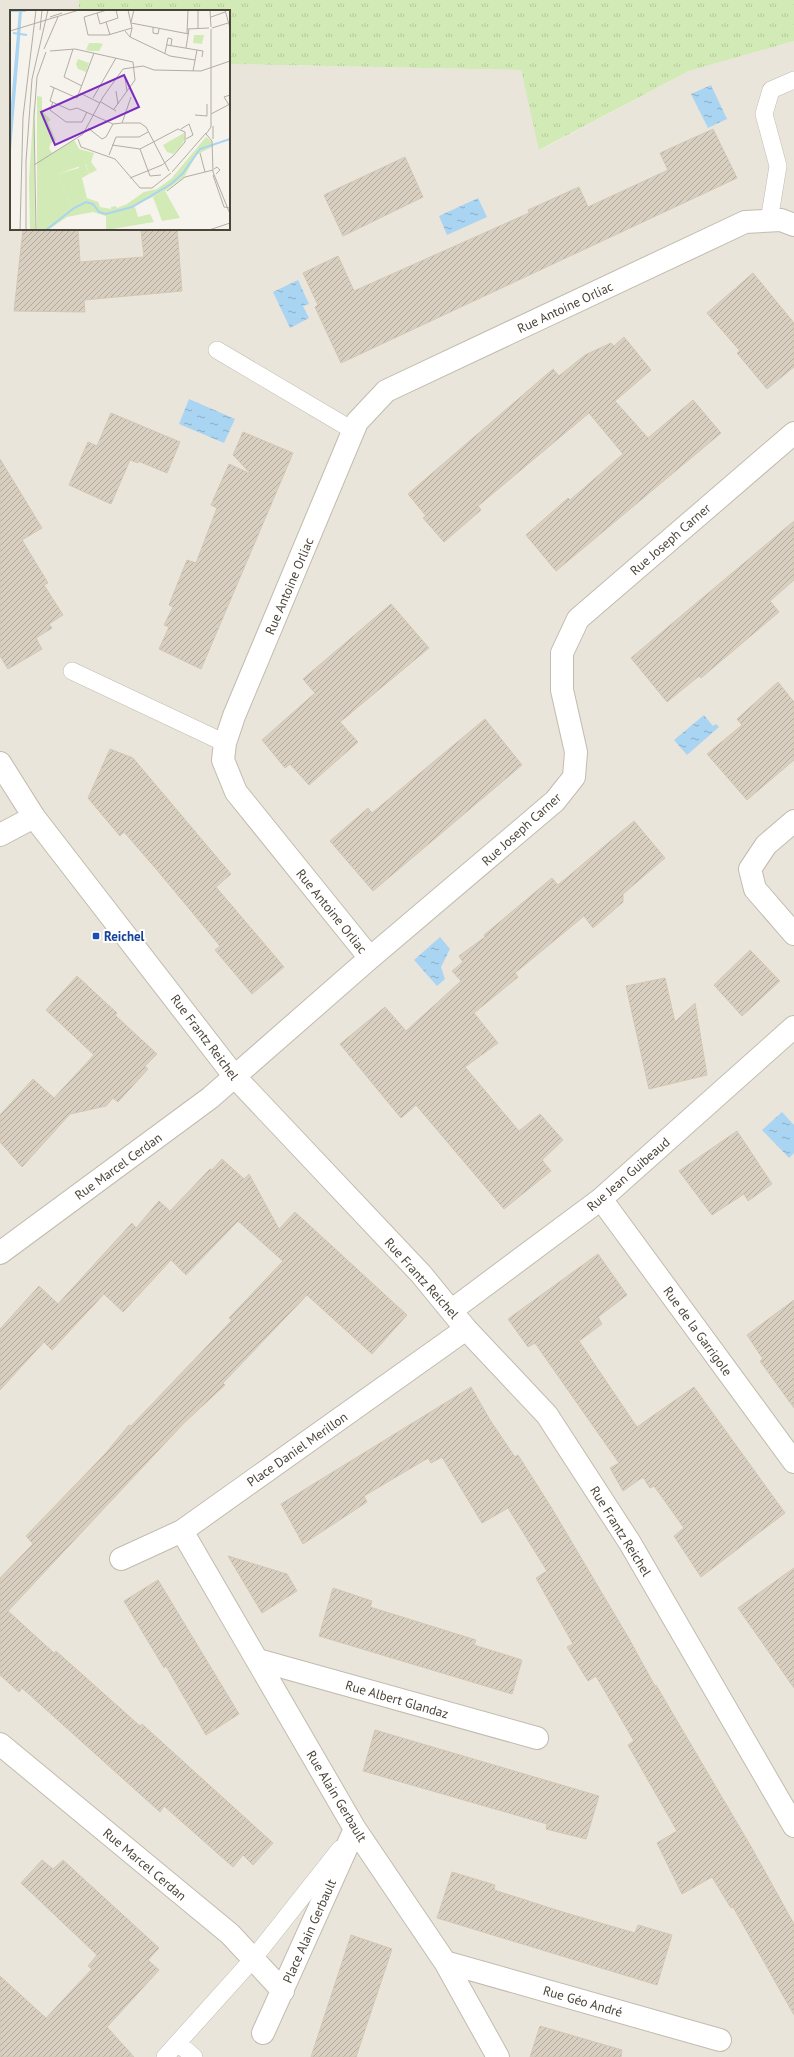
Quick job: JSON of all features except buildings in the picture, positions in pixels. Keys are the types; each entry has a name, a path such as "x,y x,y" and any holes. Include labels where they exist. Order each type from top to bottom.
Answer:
{"street":[{"name":"Rue Antoine Orliac","path":"370,958 236,792 223,760 224,743 234,716 357,422 386,391 745,222 781,220 794,225"},
{"name":"Rue Joseph Carner","path":"234,1077 370,958 555,802 574,777 576,752 562,690 562,653 578,619 794,433"},
{"name":"Rue Frantz Reichel","path":"0,763 34,817 234,1077 452,1310 466,1328 551,1421 630,1543 794,1826"},
{"path":"0,835 34,817"},
{"path":"794,821 766,845 750,869 756,889 794,934"},
{"name":"Rue Jean Guibeaud","path":"452,1310 602,1199 794,1027"},
{"name":"Rue Marcel Cerdan","path":"0,1253 210,1098 234,1077"},
{"name":"Rue de la Garrigole","path":"602,1199 794,1462"},
{"name":"Place Daniel Merillon","path":"121,1559 182,1531 466,1328"},
{"name":"Rue Alain Gerbault","path":"182,1531 355,1829 445,1962 498,2057"},
{"name":"Rue Albert Glandaz","path":"258,1660 537,1738"},
{"name":"Rue Marcel Cerdan","path":"0,1744 230,1934 283,1991"},
{"name":"Place Alain Gerbault","path":"263,2033 355,1829"},
{"name":"Rue Géo André","path":"445,1962 720,2040"}],"lane":[{"path":"769,221 778,166 764,114 771,90 794,80"},
{"path":"217,350 354,431"},
{"path":"72,671 224,743"},
{"path":"165,2057 253,1959 355,1829"},
{"path":"178,2043 194,2057"}],"shaded area":[{"path":"0,0 79,0 79,10 10,10 10,230 230,230 230,64 521,70 540,150 689,71 794,41 794,2057 0,2057"}],"green space":[{"path":"79,0 794,0 794,41 689,71 539,150 521,70 230,64 230,10 79,10"}],"water":[{"path":"711,85 727,119 708,128 691,94"},
{"path":"478,198 487,217 447,235 439,216"},
{"path":"298,280 309,304 303,306 309,318 290,328 273,292"},
{"path":"189,399 235,419 224,443 179,424"},
{"path":"704,715 713,726 716,724 719,727 687,755 674,740"},
{"path":"440,937 450,949 441,967 445,979 437,986 414,960"},
{"path":"782,1112 794,1125 794,1153 789,1158 762,1130"}],"place":[{"name":"Reichel","path":"96,936"}]}
